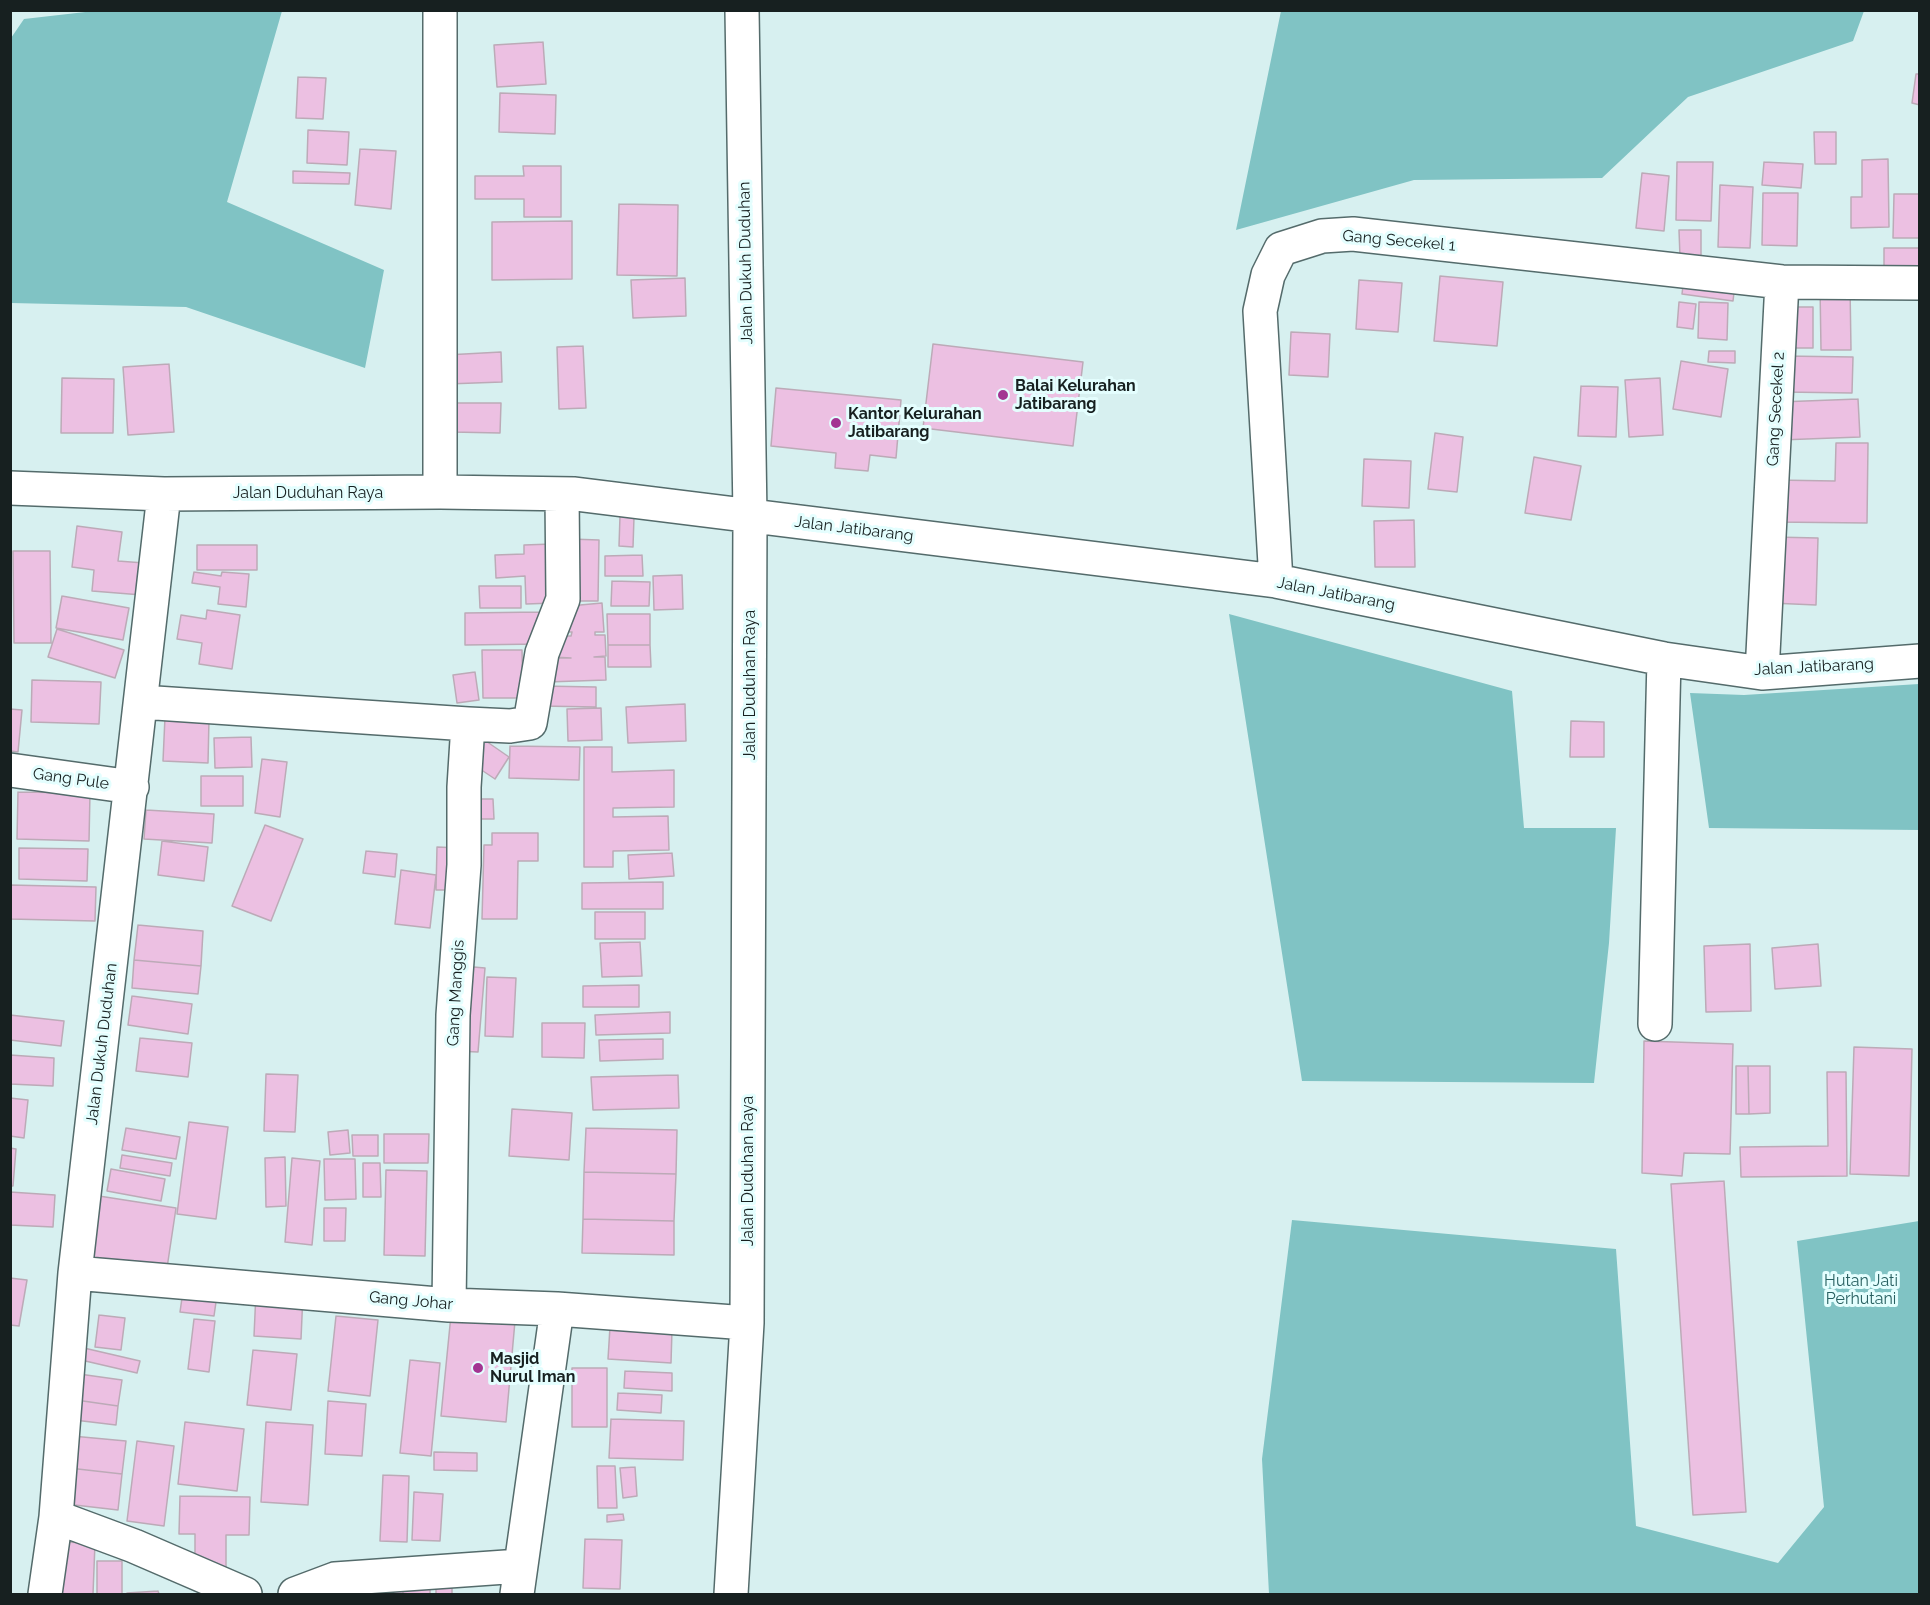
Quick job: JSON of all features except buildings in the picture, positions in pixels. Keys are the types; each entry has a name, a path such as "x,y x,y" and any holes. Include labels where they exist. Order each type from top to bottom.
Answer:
{"street":[{"path":"440,10 440,492"},
{"name":"Jalan Dukuh Duduhan","path":"742,10 750,516"},
{"name":"Gang Secekel 1","path":"1276,582 1260,311 1268,274 1281,249 1322,236 1353,234 1782,282"},
{"path":"1782,282 1920,283"},
{"name":"Gang Secekel 2","path":"1762,673 1782,282"},
{"name":"Jalan Duduhan Raya","path":"10,488 164,494 440,492 562,494 750,516 747,1323 731,1594"},
{"name":"Jalan Dukuh Duduhan","path":"45,1594 56,1517 75,1273 164,494"},
{"path":"141,702 468,724 510,726 530,723 542,653 563,599 562,494"},
{"name":"Jalan Jatibarang","path":"750,516 1276,582 1664,658 1762,673 1920,661"},
{"path":"1655,1024 1664,658"},
{"name":"Gang Manggis","path":"449,1305 453,1015 464,865 464,787 468,724"},
{"name":"Gang Pule","path":"10,770 132,787"},
{"name":"Gang Johar","path":"75,1273 449,1305 557,1309 747,1323"},
{"path":"295,1594 335,1579 356,1586 518,1580 557,1309"},
{"path":"56,1517 134,1546 245,1594"}],"green space":[{"path":"1281,10 1864,11 1853,41 1688,97 1602,178 1414,180 1236,230"},
{"path":"94,11 282,11 227,202 384,270 365,368 186,307 11,303 11,38 24,19"},
{"path":"1229,614 1512,691 1524,828 1616,828 1609,943 1594,1083 1302,1081"},
{"path":"1919,684 1919,830 1709,828 1690,693 1744,695"},
{"name":"Hutan Jati Perhutani","path":"1292,1220 1616,1249 1636,1526 1778,1563 1824,1507 1797,1241 1919,1221 1919,1594 1269,1594 1262,1459"}],"place":[{"name":"Balai Kelurahan Jatibarang","path":"1003,395"},
{"name":"Kantor Kelurahan Jatibarang","path":"836,423"},
{"name":"Masjid Nurul Iman","path":"478,1368"}]}
